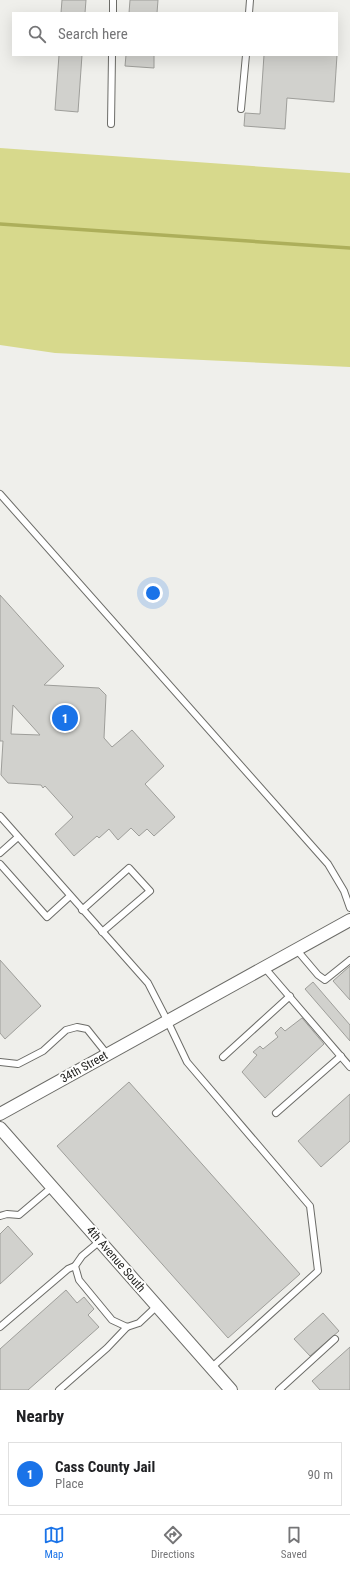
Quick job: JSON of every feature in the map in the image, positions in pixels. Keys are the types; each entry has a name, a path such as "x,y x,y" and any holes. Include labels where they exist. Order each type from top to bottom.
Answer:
{"street":[{"name":"34th Street","path":"0,1114 167,1020 350,920"},
{"name":"4th Avenue South","path":"0,1128 231,1390"}],"lane":[{"path":"113,0 113,12"},
{"path":"249,12 250,0"},
{"path":"111,124 112,56"},
{"path":"241,108 246,56"},
{"path":"0,494 328,864 344,891 350,908"},
{"path":"0,816 148,983 187,1062 310,1206 317,1250 318,1271 211,1368"},
{"path":"0,853 18,837"},
{"path":"0,864 47,917 70,896"},
{"path":"82,910 129,868 150,891 102,932"},
{"path":"296,949 318,976 325,980 350,960"},
{"path":"264,967 350,1067"},
{"path":"223,1057 290,996"},
{"path":"0,1062 18,1064 43,1051 66,1030 77,1027 87,1029 107,1054"},
{"path":"276,1113 341,1056"},
{"path":"0,1216 7,1214 19,1215 52,1187"},
{"path":"0,1327 68,1268 75,1266 82,1256 100,1241"},
{"path":"75,1266 79,1280 112,1320 127,1327"},
{"path":"59,1390 107,1348 127,1327 139,1323 157,1306"},
{"path":"279,1390 335,1340"}],"green space":[{"path":"0,148 350,173 350,367 55,353 0,345"}],"building":[{"path":"62,0 86,0 85,12 61,12"},
{"path":"130,0 158,0 157,12 129,12"},
{"path":"59,56 82,56 78,112 55,110"},
{"path":"126,56 154,56 154,68 125,66"},
{"path":"264,56 337,56 334,102 287,98 285,129 244,126 245,113 260,114"},
{"path":"0,595 64,666 44,685 99,688 106,695 104,738 112,747 132,730 164,766 145,784 175,817 154,836 147,829 139,836 131,828 118,840 109,829 99,838 97,836 74,856 55,834 73,817 45,786 43,788 41,785 8,783 1,775 3,741 0,741","holes":["13,705 40,735 11,734"]},
{"path":"0,960 41,1006 5,1039 0,1033"},
{"path":"350,966 350,1000 333,981"},
{"path":"313,982 350,1025 350,1041 305,989"},
{"path":"302,1018 324,1044 265,1098 242,1072 257,1055 253,1052 260,1046 263,1049 278,1037 275,1033 281,1027 285,1031"},
{"path":"129,1082 300,1274 228,1338 57,1146"},
{"path":"350,1094 350,1141 321,1167 298,1141"},
{"path":"8,1226 33,1254 0,1284 0,1234"},
{"path":"66,1290 77,1303 84,1297 94,1309 88,1315 99,1327 28,1390 0,1390 0,1349"},
{"path":"323,1313 339,1331 310,1356 294,1339"},
{"path":"350,1347 350,1390 320,1390 312,1381"}],"waterway":[{"path":"0,224 350,248"}],"place":[{"name":"Cass County Jail","path":"65,718"}]}
